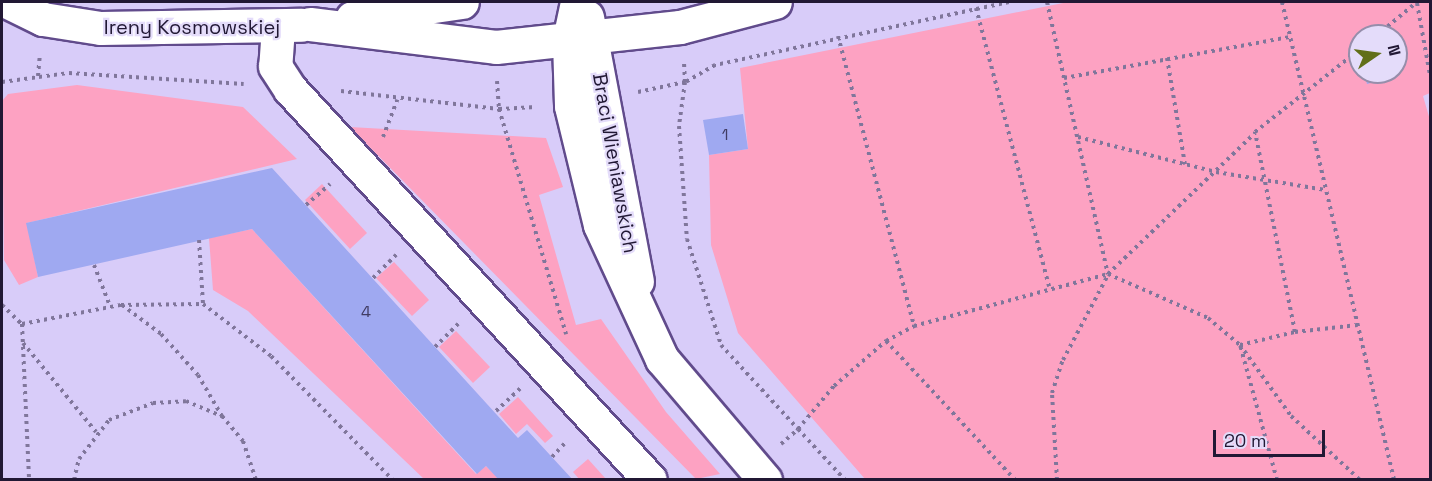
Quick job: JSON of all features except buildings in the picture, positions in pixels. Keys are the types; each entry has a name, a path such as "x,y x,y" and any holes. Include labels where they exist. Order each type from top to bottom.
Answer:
{"street":[{"name":"Ireny Kosmowskiej","path":"8,2 43,19 100,28 278,27 462,2"},
{"name":"Braci Wieniawskich","path":"577,2 581,40 646,324 678,383 760,475"},
{"name":"Braci Wieniawskich","path":"581,40 583,2"},
{"name":"Ireny Kosmowskiej","path":"310,24 496,46 581,40 680,27 775,2"},
{"path":"278,27 275,66 290,89 650,480"}],"path":[{"path":"845,480 721,345 687,239 679,126 685,82 715,65 838,36 1009,2"},
{"path":"1047,2 1108,274"},
{"path":"1282,2 1394,480"},
{"path":"1390,24 1417,2 1431,75"},
{"path":"976,8 1049,287"},
{"path":"838,36 914,326"},
{"path":"1064,78 1290,37"},
{"path":"1167,58 1185,164"},
{"path":"1057,480 1052,393 1063,360 1108,274 1255,132 1348,58"},
{"path":"2,82 69,73 247,84"},
{"path":"333,90 499,109 567,338 542,363"},
{"path":"1255,132 1295,332"},
{"path":"1078,137 1216,172 1264,177 1326,190"},
{"path":"199,240 203,304"},
{"path":"93,265 110,306"},
{"path":"760,475 834,386 886,341 914,326 1049,287 1108,274 1208,318 1240,345 1291,416 1360,480"},
{"path":"21,324 110,306 203,304 271,356 393,480"},
{"path":"2,305 21,324 29,480"},
{"path":"121,305 161,334 198,375 222,416 243,441 255,480"},
{"path":"1240,345 1295,332 1358,325"},
{"path":"886,341 1015,480"},
{"path":"22,342 96,432"},
{"path":"1240,345 1276,480"},
{"path":"74,480 96,432 109,420 153,403 186,401 222,416"}],"shaded area":[{"path":"1068,2 1430,2 1430,93 1423,96 1430,120 1430,479 865,479 738,333 711,245 709,155 748,149 740,68"},
{"path":"77,85 243,107 297,159 27,223 38,277 19,285 4,260 2,101 8,94"},
{"path":"350,127 546,138 563,187 539,195 576,325 601,319 666,412 720,474 696,479"},
{"path":"322,184 367,233 350,249 305,200"},
{"path":"252,229 476,474 486,466 499,479 424,479 248,311 213,290 209,238"},
{"path":"394,262 429,300 412,316 376,278"},
{"path":"456,331 490,367 473,383 439,347"},
{"path":"518,397 553,436 545,443 527,424 516,434 499,414"},
{"path":"588,459 606,479 579,479 573,472"}]}
